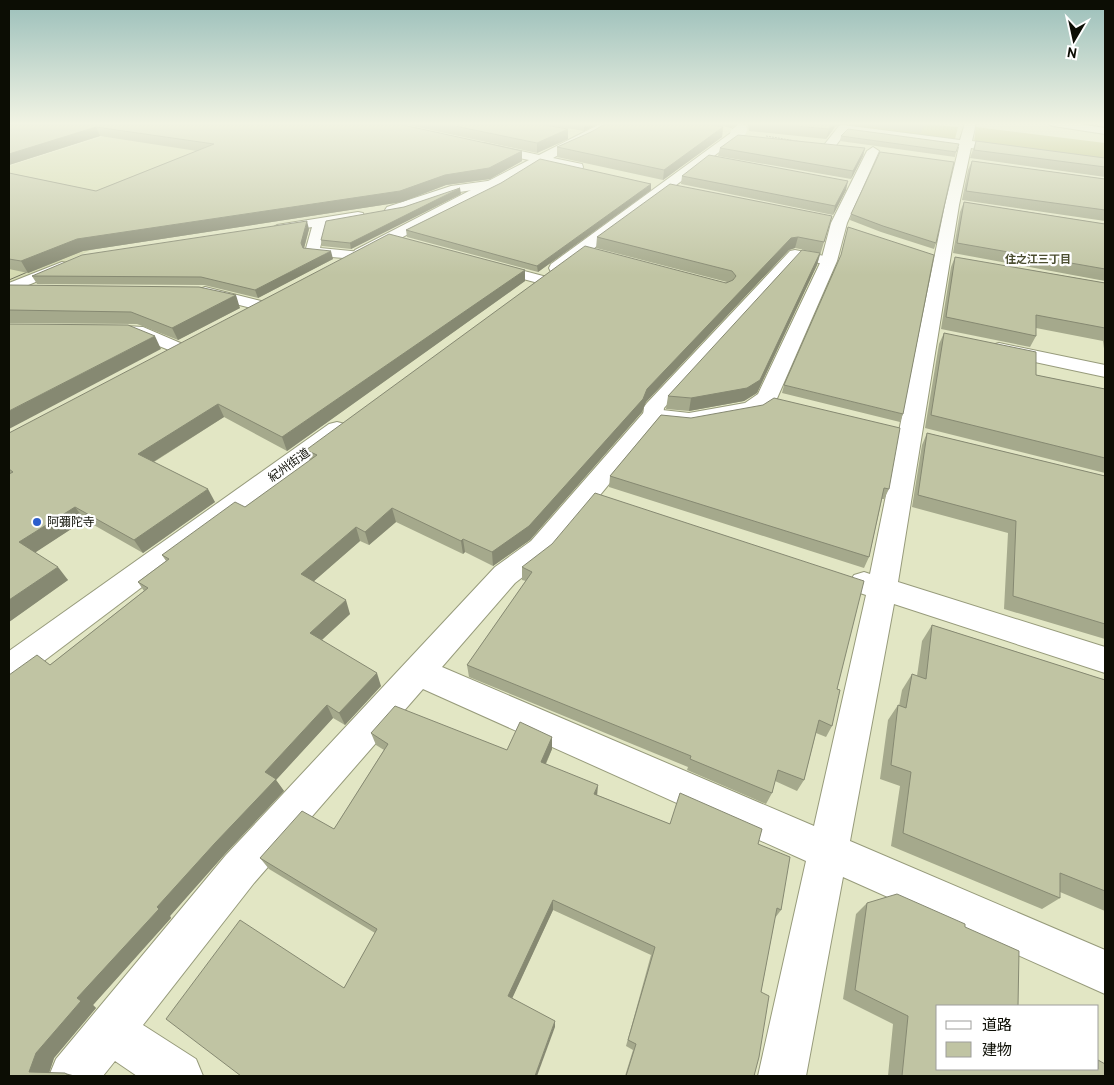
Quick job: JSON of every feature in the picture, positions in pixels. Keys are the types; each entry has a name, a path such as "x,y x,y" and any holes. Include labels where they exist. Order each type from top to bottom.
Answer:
{"street":[{"path":"331,269 513,174"},
{"path":"518,297 542,280 591,253 666,187 690,174"},
{"path":"73,1076 240,869 505,575 541,548 653,416 689,420 752,409 776,401 829,261 834,222 852,185 861,174"},
{"path":"782,1076 882,589 912,433 939,336 944,259 957,205 960,174"},
{"path":"834,222 857,230"},
{"path":"926,254 963,263"},
{"path":"240,318 280,297"},
{"path":"162,358 186,345"},
{"path":"978,345 1105,371"},
{"name":"紀州街道","path":"9,668 352,418"},
{"path":"589,492 618,502"},
{"path":"844,576 1105,660"},
{"path":"418,672 1105,972"},
{"path":"111,1031 180,1076"}],"lane":[{"path":"260,231 405,207 451,190 495,184"},
{"path":"320,222 312,252 356,255"},
{"path":"389,238 408,243"},
{"path":"653,416 654,407 795,254 829,261"},
{"path":"9,289 75,260"},
{"path":"485,264 542,280"},
{"path":"9,289 48,290"},
{"path":"194,292 204,292 263,306"},
{"path":"107,331 137,331 186,345"}],"shaded area":[{"path":"9,174 186,174 96,248 9,286"}],"building":[{"path":"9,174 96,191 140,174 454,174 400,191 77,239 21,261 9,259"},
{"path":"516,174 605,174 651,184 537,266 406,230"},
{"path":"685,174 809,174 848,181 835,206 682,176"},
{"path":"870,174 951,174 936,243 851,214"},
{"path":"969,174 1065,174 1105,179 1105,210 966,191"},
{"path":"670,184 832,216 824,242 798,237 791,238 647,389 643,399 529,526 492,552 463,539 461,541 392,508 365,532 356,527 301,574 346,600 310,633 377,673 339,713 327,705 265,772 276,779 215,843 157,907 159,909 77,998 81,1001 36,1053 29,1072 65,1073 69,1076 9,1076 9,675 37,655 50,665 148,588 138,582 169,559 162,555 235,502 245,507 317,455 306,450 585,246 726,283 733,280 736,276 732,271 597,237"},
{"path":"460,188 350,243 321,240 326,221 404,207"},
{"path":"964,202 1105,224 1105,269 957,243"},
{"path":"307,221 301,243 303,248 331,251 255,290 201,277 32,276 82,255"},
{"path":"848,227 934,255 903,414 784,385 841,255"},
{"path":"389,234 525,270 282,437 218,404 138,454 208,489 134,540 75,507 19,542 58,567 9,600 9,474 13,472 9,469 9,433"},
{"path":"802,250 820,253 760,380 747,388 691,398 668,396"},
{"path":"955,257 1105,283 1105,328 1036,315 1036,336 946,317"},
{"path":"9,285 199,287 236,295 172,328 131,312 9,310"},
{"path":"9,324 128,325 155,336 9,411"},
{"path":"944,333 1036,352 1036,375 1105,389 1105,458 931,415"},
{"path":"774,398 900,428 889,489 884,488 869,557 610,476 661,415 691,418 763,405"},
{"path":"927,433 1105,476 1105,624 1013,596 1016,521 918,495"},
{"path":"595,493 864,581 837,689 840,690 832,726 819,720 804,780 778,770 772,793 690,759 691,756 467,665 532,572 522,567 552,544"},
{"path":"932,625 1105,680 1105,891 1060,873 1060,898 903,833 911,772 891,765 898,705 906,708 912,674 926,679"},
{"path":"395,706 507,750 520,722 552,737 541,762 598,785 594,794 670,824 680,793 762,829 758,844 790,857 781,910 777,908 761,992 769,996 754,1076 626,1076 636,1044 628,1040 655,947 553,900 508,996 555,1021 535,1076 241,1076 166,1019 240,920 344,988 377,929 260,858 302,811 334,829 388,744 371,733"},
{"path":"897,894 965,924 965,927 1019,951 1018,1005 936,1005 936,1070 1099,1070 1099,1061 1105,1064 1105,1076 902,1076 908,1016 855,990 867,903"}],"tram line":[{"path":"9,280 39,267"}],"place":[{"name":"阿彌陀寺","path":"37,522"}],"district":[{"name":"住之江三丁目","path":"1038,259"}]}
